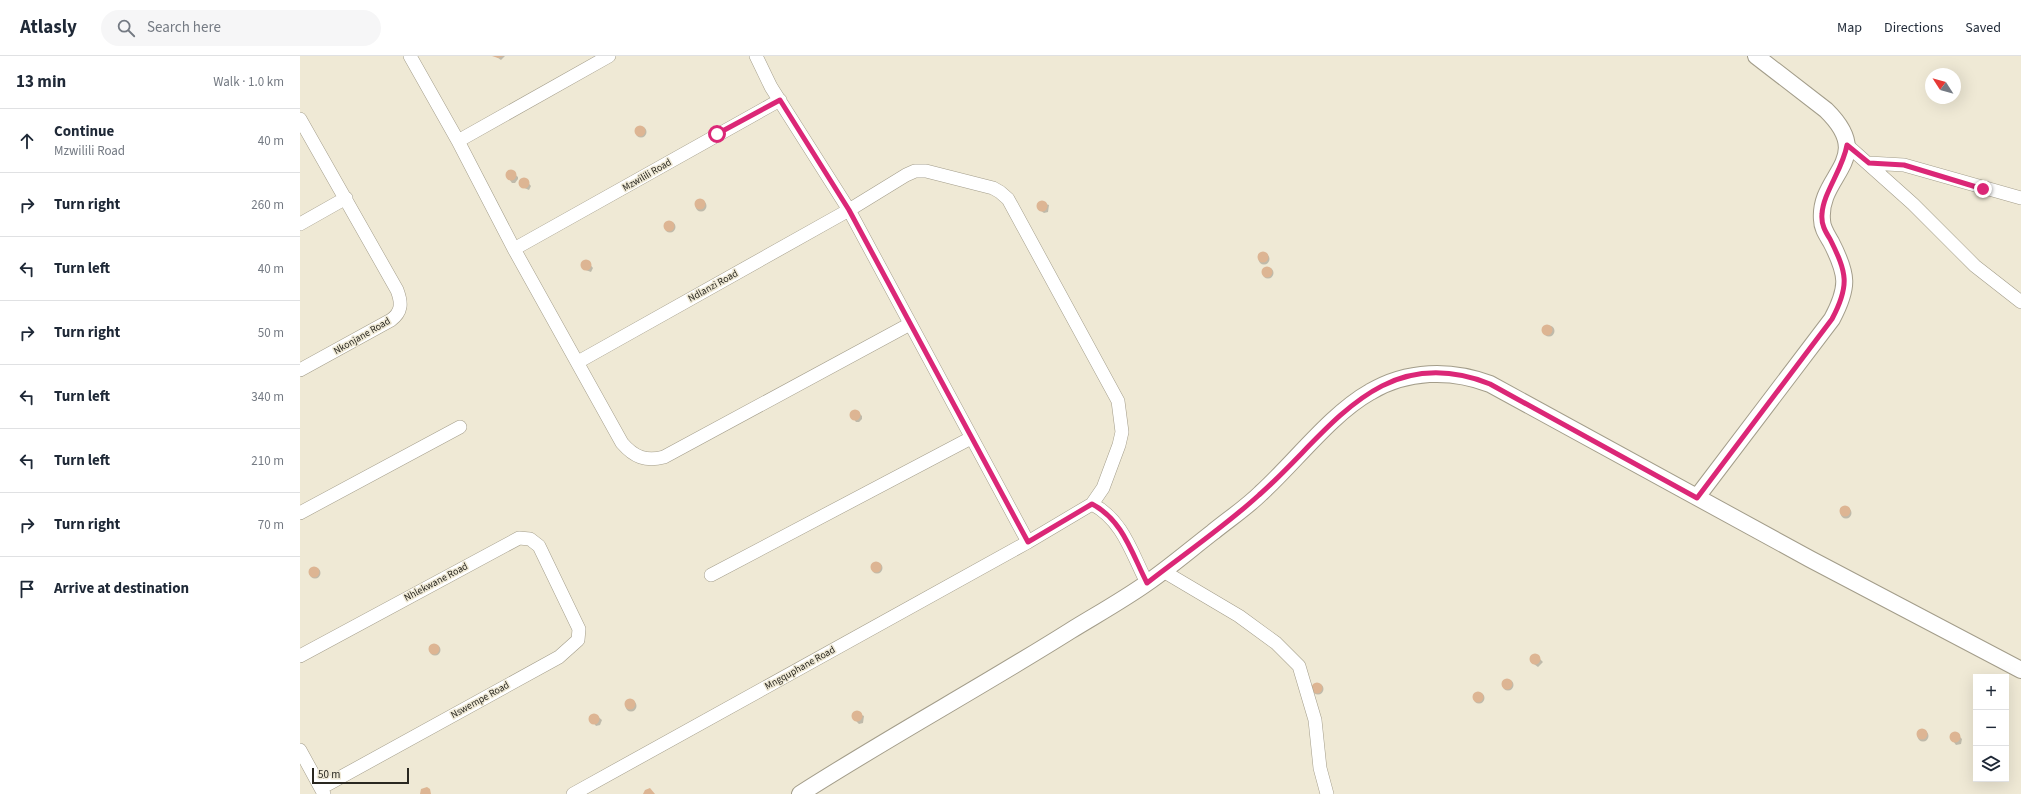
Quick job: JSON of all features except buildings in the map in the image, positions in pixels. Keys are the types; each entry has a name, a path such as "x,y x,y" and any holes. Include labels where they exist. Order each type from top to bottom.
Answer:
{"street":[{"path":"410,56 458,141 514,249 622,443 635,455 642,459 664,457 910,324"},
{"path":"458,141 609,56"},
{"path":"756,56 771,87 849,210 1028,542"},
{"path":"1697,498 1832,319 1840,303 1844,290 1843,268 1823,228 1822,214 1826,197 1844,159 1847,145 1844,133 1836,120 1809,96 1756,56"},
{"name":"Mzwilili Road","path":"514,249 780,100"},
{"name":"Nkonjane Road","path":"300,119 372,244 401,300 398,313 384,324 300,370"},
{"path":"1847,145 1869,163 1913,204 1975,266 2021,302"},
{"path":"1869,163 1904,165 2021,198"},
{"name":"Ndlanzi Road","path":"578,362 849,210 906,175 921,171 992,188 1005,195 1118,401 1122,432 1119,445 1103,488 1092,504"},
{"path":"300,224 346,198"},
{"path":"800,794 1007,671 1147,583 1259,495 1329,424 1369,392 1392,381 1424,374 1463,376 1490,384 1697,498 2021,670"},
{"path":"300,513 460,427"},
{"path":"712,575 971,438"},
{"path":"1092,504 1103,510 1116,522 1147,583"},
{"name":"Mngquphane Road","path":"573,794 1028,542 1092,504"},
{"name":"Nhlekwane Road","path":"300,656 519,538 530,539 539,546 556,580"},
{"path":"1163,571 1239,616 1276,643 1299,666 1314,720 1320,768 1327,794"},
{"name":"Nswempe Road","path":"323,791 569,650 578,640 579,629 556,580"},
{"path":"300,750 323,791"}],"route":[{"path":"717,134 780,100 849,210 1028,542 1092,504 1103,510 1116,522 1122,531 1132,556 1147,583 1259,495 1292,464 1329,424 1369,392 1392,381 1424,374 1463,376 1475,378 1490,384 1520,402 1697,498 1832,319 1843,296 1843,268 1841,261 1823,228 1822,207 1844,159 1847,145 1869,163 1904,165 1983,189"}]}
